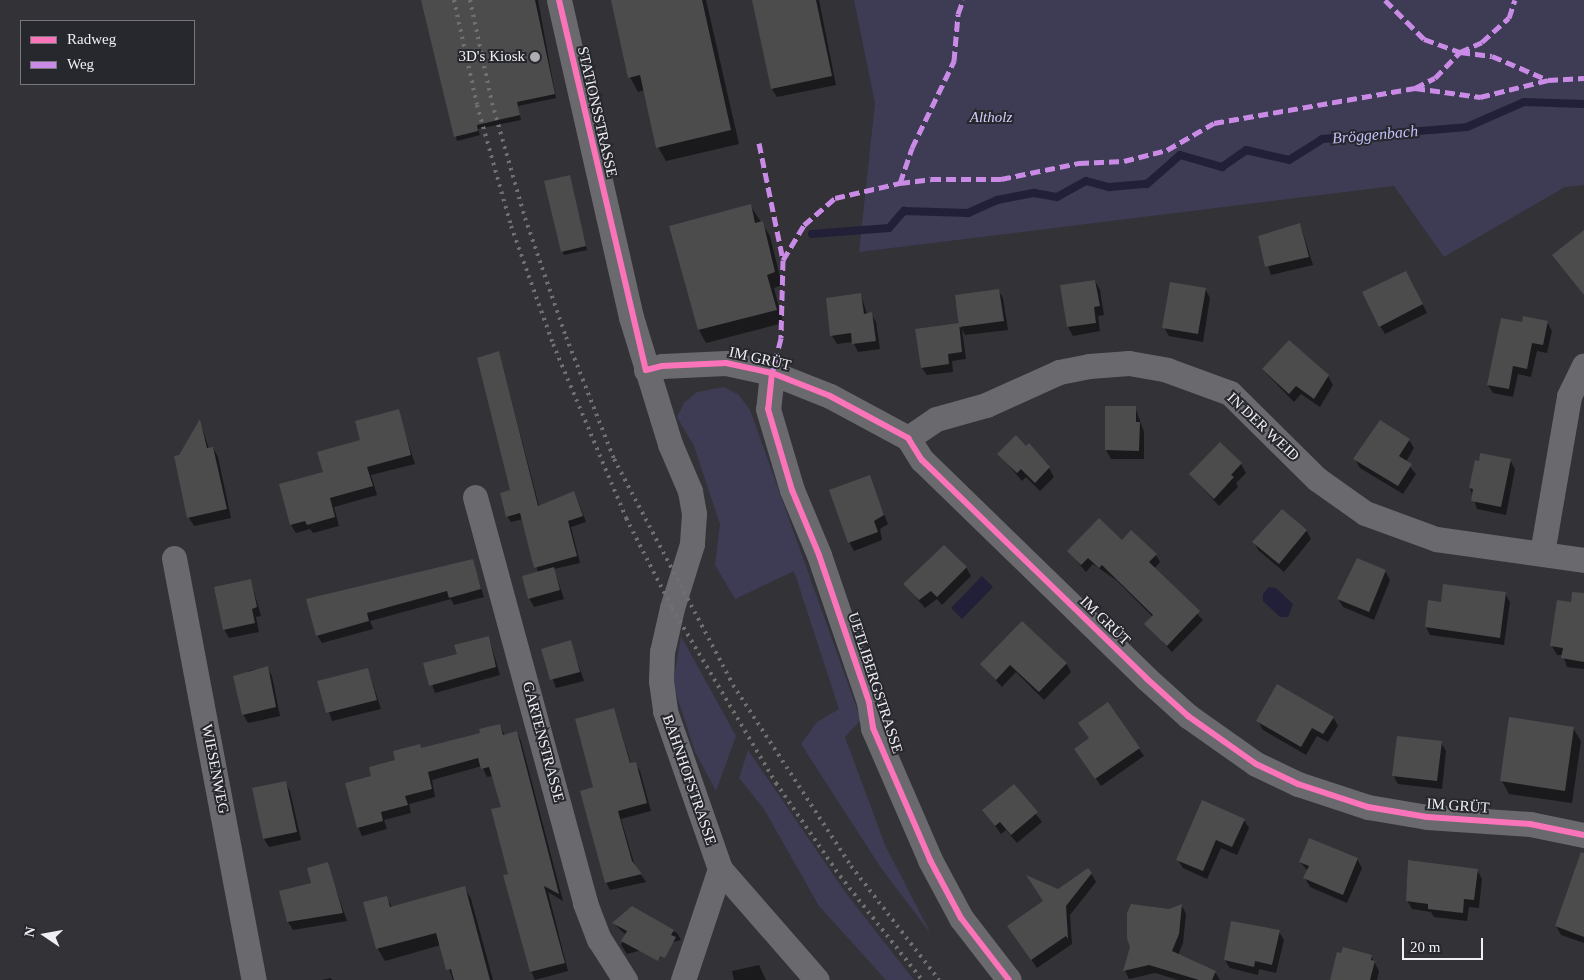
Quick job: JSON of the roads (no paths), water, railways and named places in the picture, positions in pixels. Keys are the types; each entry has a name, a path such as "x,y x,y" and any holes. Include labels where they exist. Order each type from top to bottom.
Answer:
{"street":[{"name":"STATIONSSTRASSE","path":"559,0 631,317"},
{"name":"BAHNHOFSTRASSE","path":"631,317 646,370 690,491 694,514 692,544 672,608 662,652 661,682 665,711 720,868 817,980"},
{"name":"IM GRÜT","path":"646,370 670,365 726,363 772,372 830,396 908,438 922,460 1146,678 1188,716 1256,764 1298,784 1368,807 1426,817 1530,824 1584,835"},
{"name":"IN DER WEID","path":"908,438 936,419 986,405 1059,372 1089,366 1129,363 1167,370 1230,393 1317,479 1365,513 1436,539 1584,560"},
{"path":"1542,554 1569,396 1584,365"},
{"name":"UETLIBERGSTRASSE","path":"772,372 768,409 792,490 818,555 869,702 873,728 930,860 956,910 1009,980"},
{"name":"GARTENSTRASSE","path":"475,497 585,903 599,940 625,980"},
{"name":"WIESENWEG","path":"174,558 254,980"},
{"path":"682,980 720,868"}],"waterway":[{"name":"Bröggenbach","path":"812,234 889,228 904,211 968,213 997,200 1034,193 1057,197 1086,181 1109,187 1147,184 1180,155 1222,167 1246,150 1289,160 1322,139 1467,127 1524,102 1584,104"}],"railway":[{"path":"454,0 477,105 511,226 553,344 626,518 672,608 776,783 840,876 922,980"},
{"path":"470,0 492,103 525,218 566,337 614,459 733,685 851,866 939,980"}],"place":[{"name":"3D's Kiosk","path":"535,57"}],"park label":[{"name":"Altholz","path":"991,118"}]}
